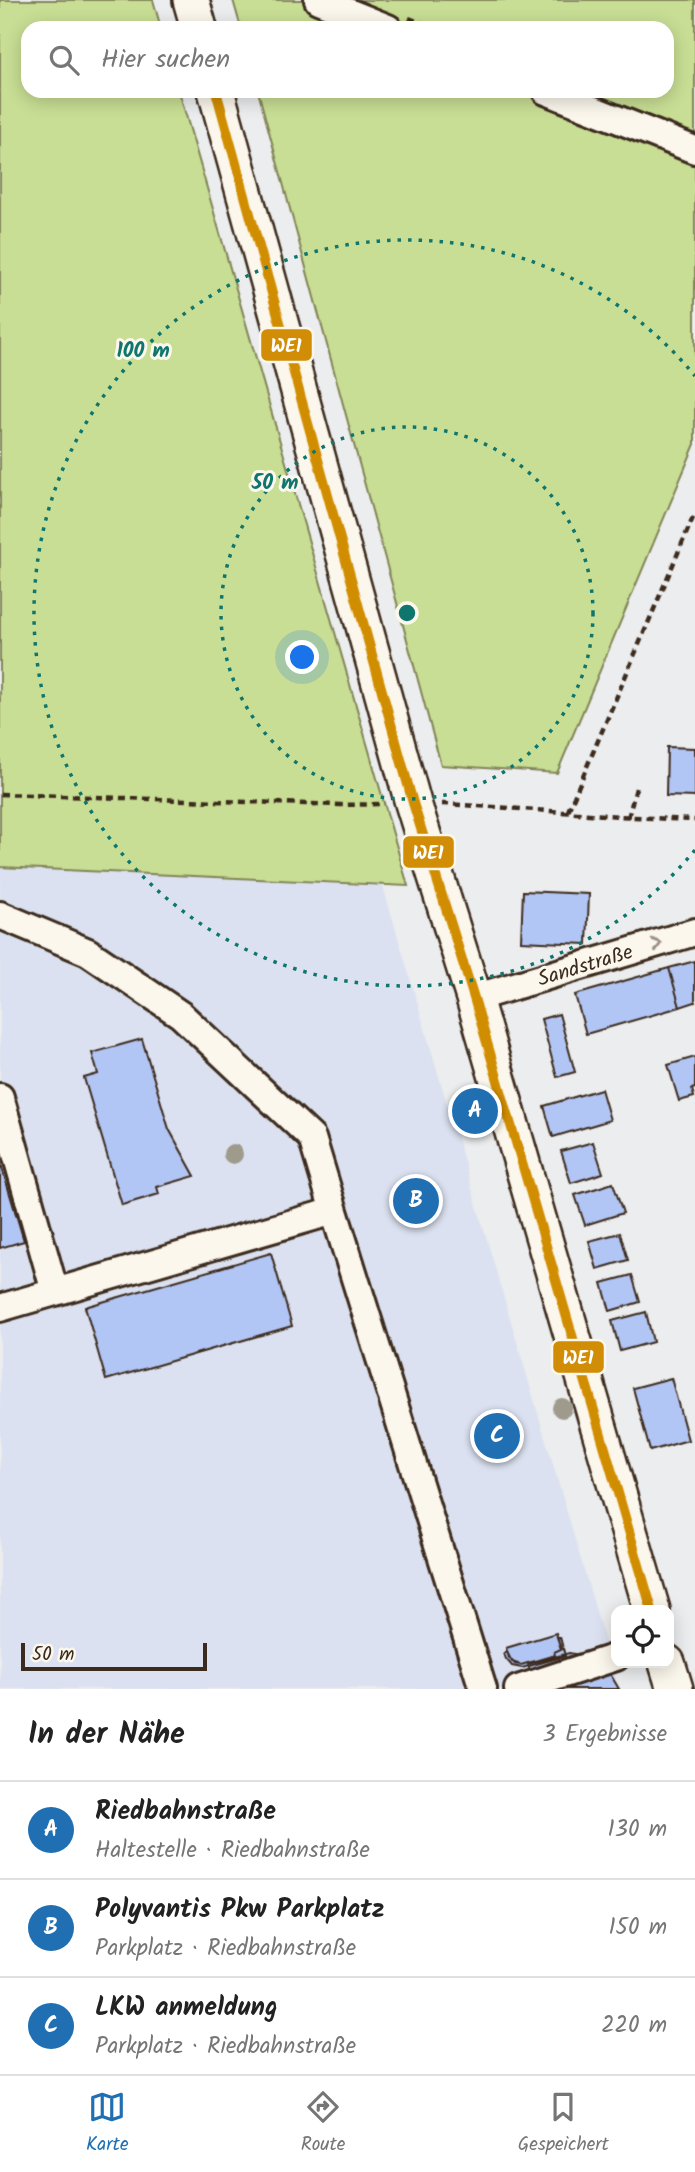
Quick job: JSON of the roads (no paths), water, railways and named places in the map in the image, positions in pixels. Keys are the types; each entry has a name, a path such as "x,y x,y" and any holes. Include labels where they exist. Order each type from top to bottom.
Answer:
{"main road":[{"path":"191,0 197,21"},
{"path":"218,98 413,803 474,999 651,1605"},
{"path":"669,1668 675,1689"}],"street":[{"path":"318,0 370,21"},
{"path":"565,98 695,150"},
{"path":"0,915 88,952 181,1015 312,1138 483,1689"},
{"name":"Sandstraße","path":"474,999 695,932"},
{"path":"0,1097 55,1292"},
{"path":"0,1308 334,1211"},
{"path":"518,1689 611,1659"}],"place":[{"name":"Riedbahnstraße","path":"475,1111"},
{"name":"Polyvantis Pkw Parkplatz","path":"416,1201"},
{"name":"LKW anmeldung","path":"497,1436"}]}
